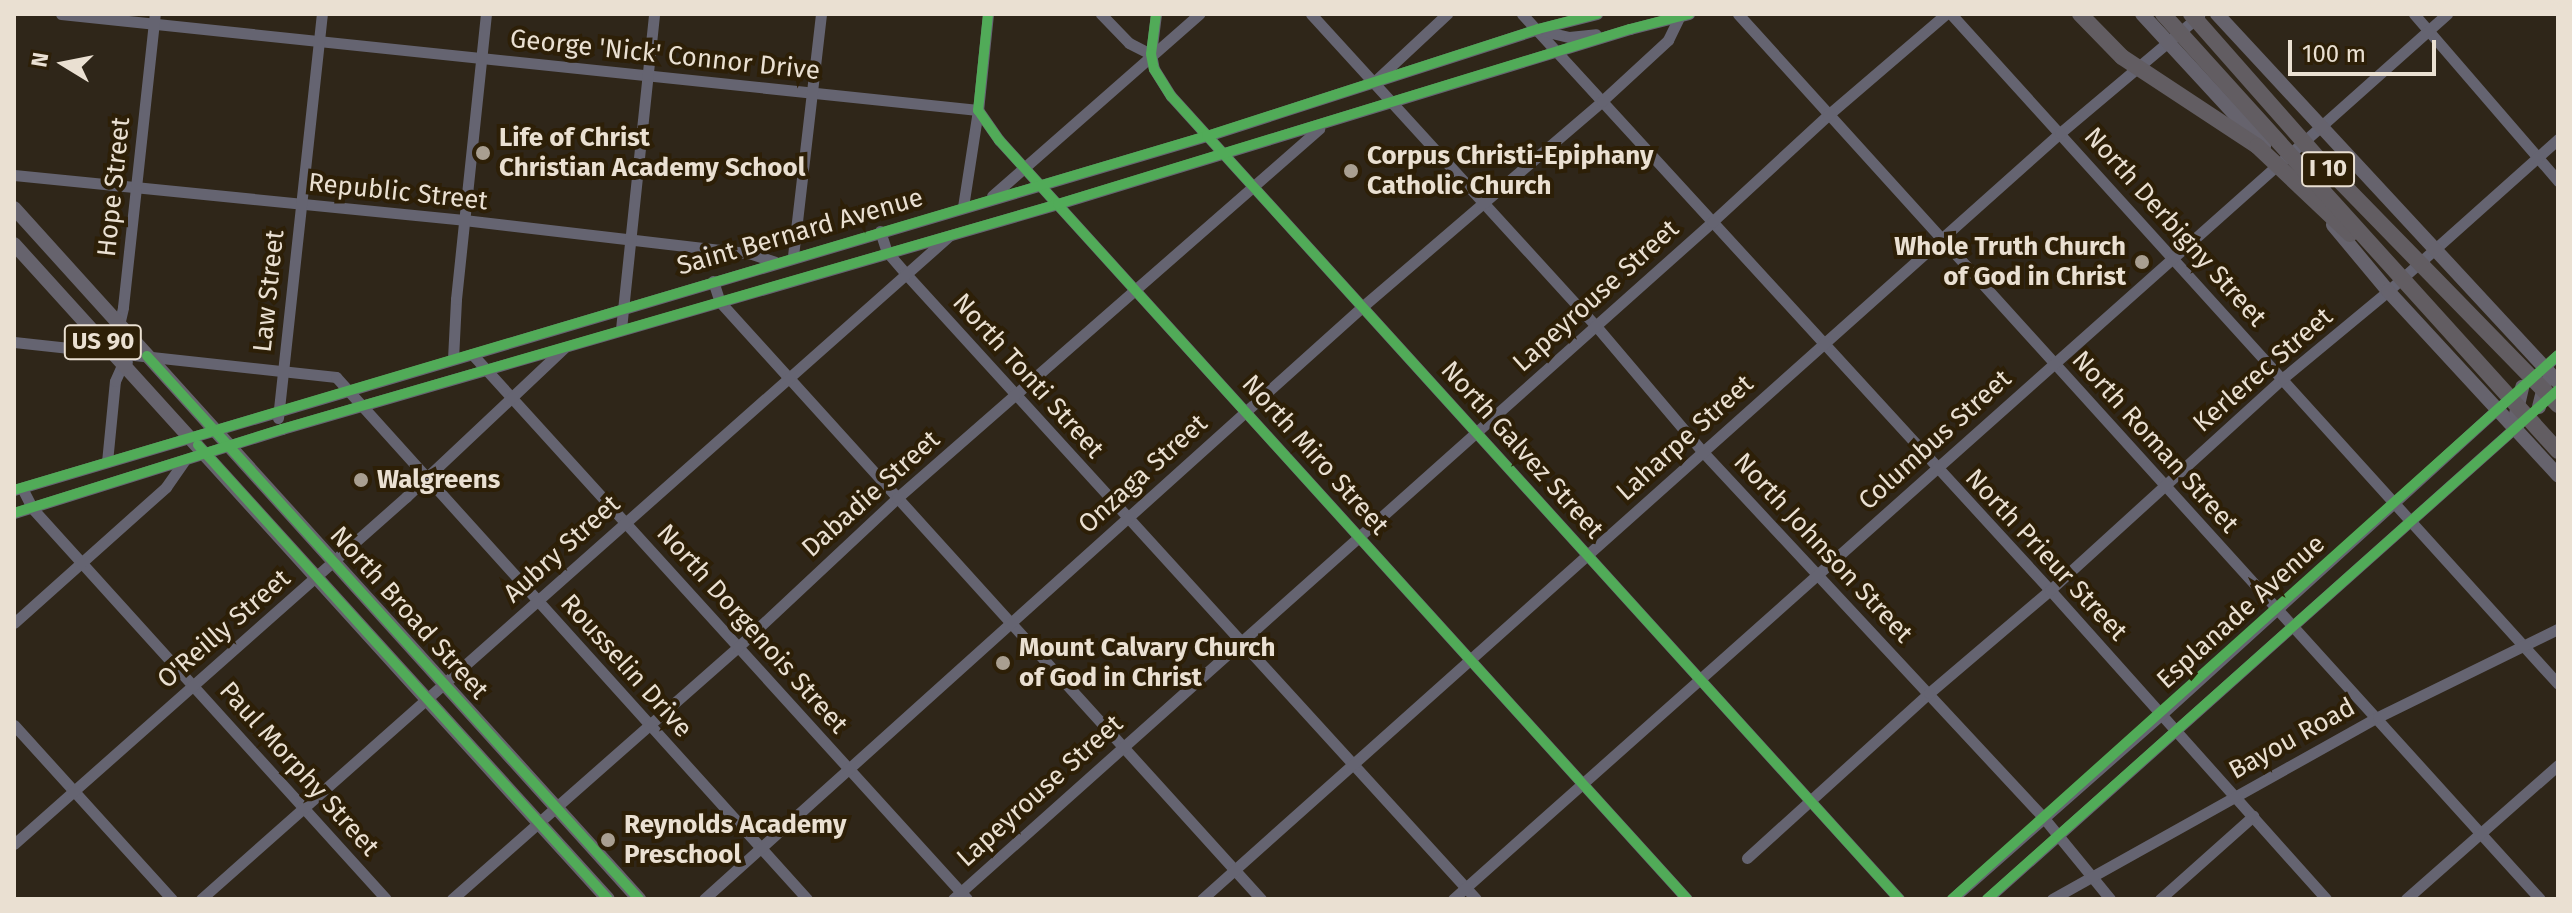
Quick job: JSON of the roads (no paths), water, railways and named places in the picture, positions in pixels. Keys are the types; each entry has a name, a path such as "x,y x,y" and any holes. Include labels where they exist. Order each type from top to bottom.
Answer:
{"highway":[{"path":"2080,14 2122,57 2257,146 2413,293"},
{"name":"I 10","path":"2163,14 2558,451"},
{"name":"I 10","path":"2191,14 2325,166 2470,319 2558,419"},
{"path":"2470,319 2558,405"}],"main road":[{"path":"2142,14 2281,164 2388,291 2558,475"},
{"path":"2217,14 2558,382"},
{"name":"North Broad Street","path":"14,208 639,899"},
{"name":"North Broad Street","path":"14,244 608,899"},
{"path":"2539,407 2545,384 2545,367"},
{"path":"2515,428 2522,387"},
{"path":"246,500 263,484"}],"street":[{"name":"George 'Nick' Connor Drive","path":"61,14 155,19 319,41 978,110"},
{"name":"Law Street","path":"282,429 276,413 322,14"},
{"path":"453,359 486,14"},
{"path":"621,329 654,14"},
{"path":"793,256 821,14"},
{"path":"963,207 978,110 988,14"},
{"path":"1101,14 1129,43 1151,54"},
{"path":"1151,54 1156,14"},
{"path":"987,200 1199,14"},
{"name":"North Johnson Street","path":"1311,14 1388,102 1596,326 1702,451 2043,817 2110,899"},
{"path":"1372,84 1447,14"},
{"name":"North Prieur Street","path":"1522,14 1825,342 1936,469 2050,590 2326,899"},
{"name":"Saint Bernard Avenue","path":"18,489 793,256 1207,136 1538,29 1597,14"},
{"name":"North Roman Street","path":"1738,14 2540,899"},
{"name":"Lapeyrouse Street","path":"960,897 1239,640 1596,326 1828,115 1948,14"},
{"name":"North Derbigny Street","path":"1948,14 2060,133 2558,684"},
{"name":"Laharpe Street","path":"1202,899 1940,239 2201,14"},
{"path":"2414,14 2558,181"},
{"name":"Columbus Street","path":"1453,899 2447,14"},
{"name":"Saint Bernard Avenue","path":"14,513 282,429 1058,204 1683,15"},
{"name":"Onzaga Street","path":"704,899 1362,307 1602,101 1668,40 1683,15"},
{"name":"Hope Street","path":"119,325 155,19"},
{"path":"1538,29 1569,37 1630,29"},
{"name":"North Galvez Street","path":"1151,54 1162,85 1207,136 1899,899"},
{"name":"North Miro Street","path":"978,110 1040,185 1687,899"},
{"name":"Dabadie Street","path":"452,899 738,647 897,498 1322,125"},
{"name":"Kerlerec Street","path":"1747,858 1929,693 2050,590 2283,378 2388,291 2558,139"},
{"name":"Republic Street","path":"14,175 464,220 752,254 775,262"},
{"name":"North Tonti Street","path":"880,231 887,252 905,273 1476,899"},
{"name":"Aubry Street","path":"201,899 953,232"},
{"path":"713,281 720,302 1261,899"},
{"path":"107,462 115,381 113,352 119,325"},
{"path":"14,342 336,377 349,391"},
{"name":"O'Reilly Street","path":"14,844 427,479 512,401 566,346"},
{"name":"North Dorgenois Street","path":"472,354 960,897"},
{"name":"Esplanade Avenue","path":"1952,899 2162,714 2558,355"},
{"name":"Esplanade Avenue","path":"1987,899 2558,390"},
{"name":"Rousselin Drive","path":"349,391 807,899"},
{"path":"14,623 166,487 185,460"},
{"path":"86,468 90,490"},
{"name":"Paul Morphy Street","path":"18,489 81,563 386,899"},
{"name":"Bayou Road","path":"2052,899 2378,717 2558,629"},
{"path":"14,725 172,899"},
{"path":"2406,899 2558,765"},
{"path":"2160,899 2253,816"}],"place":[{"name":"Life of Christ Christian Academy School","path":"483,153"},
{"name":"Corpus Christi-Epiphany Catholic Church","path":"1351,171"},
{"name":"Whole Truth Church of God in Christ","path":"2142,262"},
{"name":"Walgreens","path":"361,480"},
{"name":"Mount Calvary Church of God in Christ","path":"1003,663"},
{"name":"Reynolds Academy Preschool","path":"608,840"}]}
